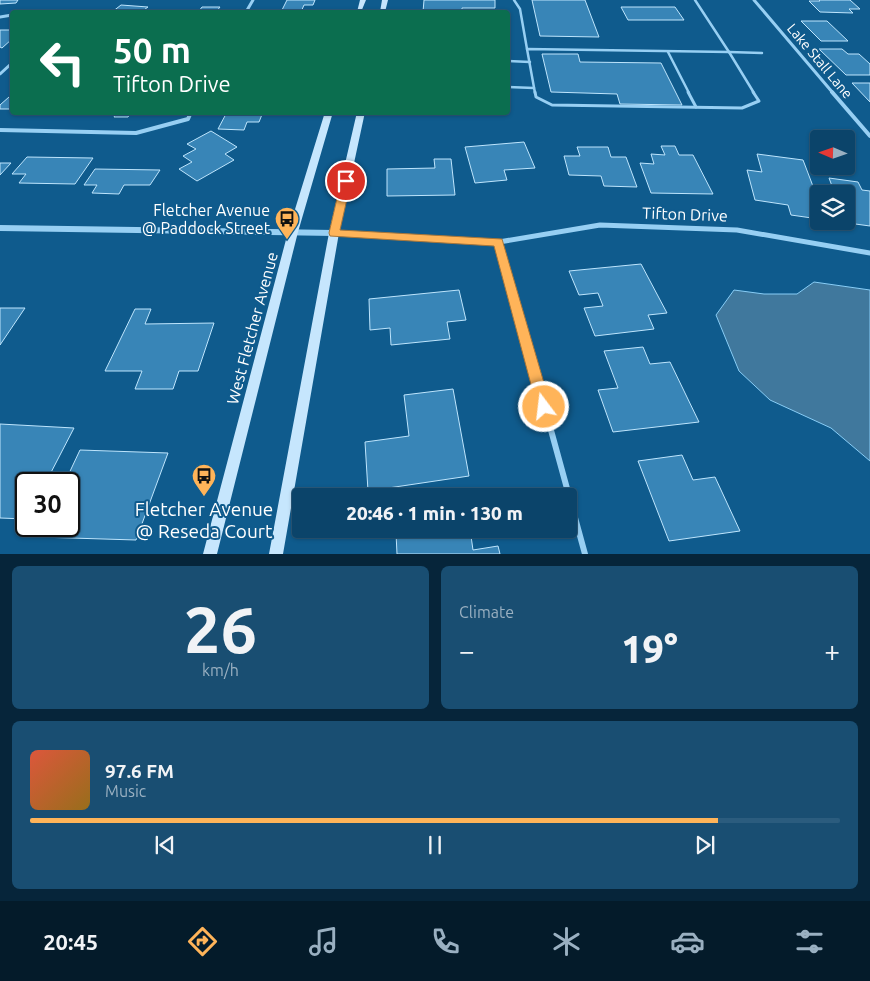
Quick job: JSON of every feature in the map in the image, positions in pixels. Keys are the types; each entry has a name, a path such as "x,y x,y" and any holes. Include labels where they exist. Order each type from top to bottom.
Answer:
{"main road":[{"name":"West Fletcher Avenue","path":"210,554 293,232 328,115"},
{"path":"276,554 334,233 360,115"}],"street":[{"name":"Lake Stall Lane","path":"754,0 870,136"},
{"path":"0,74 10,65"},
{"path":"0,130 136,133 188,119 190,115"},
{"name":"Tifton Drive","path":"334,233 499,242 600,225 736,230 870,253"},
{"path":"0,228 334,233"},
{"path":"499,242 585,554"}],"lane":[{"path":"514,0 520,9 536,97 552,105 742,108 759,101 695,0"},
{"path":"527,49 762,53"},
{"path":"668,52 696,107"},
{"path":"510,61 530,62"},
{"path":"510,87 534,88"}],"water":[{"path":"814,282 870,290 870,461 831,428 770,400 739,371 716,315 734,290 764,294 797,294"}],"building":[{"path":"0,0 18,0 16,3 0,4"},
{"path":"287,0 315,0 313,5 304,5 302,10 282,10"},
{"path":"424,0 495,0 495,8 423,10"},
{"path":"532,0 585,0 599,37 540,36"},
{"path":"850,0 860,9 849,9 853,13 820,12 809,1"},
{"path":"121,5 148,7 144,10 115,10"},
{"path":"202,7 220,7 218,10 200,10"},
{"path":"621,7 675,7 684,20 628,20"},
{"path":"801,21 827,21 848,41 821,41"},
{"path":"0,30 10,30 10,41 2,48 0,47"},
{"path":"819,49 842,49 848,54 859,54 870,64 870,75 846,75"},
{"path":"542,54 578,54 580,62 661,63 682,105 620,104 617,94 551,92"},
{"path":"852,83 870,83 870,102"},
{"path":"10,97 10,109 0,109 0,105"},
{"path":"115,115 129,115 128,117 114,117"},
{"path":"225,115 262,115 259,122 247,122 244,130 218,129"},
{"path":"211,131 237,147 225,154 234,160 197,181 179,169 192,162 183,156 196,149 187,144"},
{"path":"524,142 535,168 504,170 507,180 475,183 465,147"},
{"path":"661,146 675,146 679,155 693,155 713,194 651,193 640,163 654,164 651,154 665,155"},
{"path":"577,147 608,147 611,157 626,157 637,187 604,186 601,176 569,175 564,156 580,156"},
{"path":"757,154 803,160 813,185 810,185 810,218 791,215 788,205 755,200 747,170 762,172"},
{"path":"27,157 93,158 75,184 19,183 26,174 12,174"},
{"path":"434,159 451,159 455,195 387,196 387,169 435,168"},
{"path":"0,163 11,163 0,175"},
{"path":"95,169 160,170 150,185 124,185 119,194 92,193 97,185 84,185"},
{"path":"829,178 858,182 862,190 870,191 870,226 855,224 855,185 832,185"},
{"path":"641,264 667,313 648,315 654,329 595,336 584,308 603,306 598,293 579,295 569,271"},
{"path":"459,290 466,320 447,322 450,339 391,345 390,328 370,330 369,299"},
{"path":"0,308 25,308 0,345"},
{"path":"135,309 151,309 145,324 214,323 198,371 179,371 173,389 135,389 142,371 105,371"},
{"path":"643,347 650,364 670,362 699,422 613,432 598,390 618,388 604,351"},
{"path":"453,389 469,476 388,488 368,488 365,442 409,436 404,395"},
{"path":"0,424 74,428 51,472 15,472 15,519 0,518"},
{"path":"80,450 168,453 136,540 38,537 80,537 80,472 70,472"},
{"path":"682,455 693,480 715,477 740,531 669,541 638,461"},
{"path":"396,538 471,538 473,550 498,546 500,554 397,554"}],"place":[{"name":"Fletcher Avenue @ Paddock Street","path":"287,240"},
{"name":"Fletcher Avenue @ Reseda Court","path":"204,497"}],"route":[{"path":"346,181 334,233 499,242 544,407"}]}
